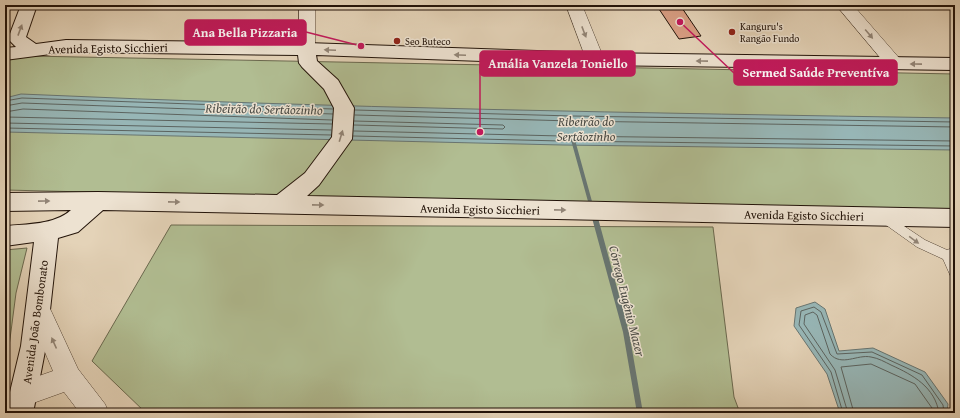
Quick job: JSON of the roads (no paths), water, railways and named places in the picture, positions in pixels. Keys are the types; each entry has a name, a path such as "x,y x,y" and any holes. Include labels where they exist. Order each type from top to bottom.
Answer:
{"street":[{"path":"29,5 17,39 30,50"},
{"path":"282,204 298,192 320,169 342,138 344,108 331,85 308,63 307,5"},
{"path":"574,5 594,59"},
{"path":"844,5 894,63"},
{"name":"Avenida Egisto Sicchieri","path":"5,54 66,46 307,49 594,59 955,64"},
{"path":"5,236 47,231 70,225 98,201"},
{"name":"Avenida Egisto Sicchieri","path":"5,202 98,201 282,204 955,218"},
{"name":"Avenida João Bombonato","path":"22,403 38,308 47,231"},
{"path":"38,308 69,378 96,413"},
{"path":"22,403 69,378"}],"lane":[{"path":"883,217 919,244 951,253 955,273"}],"water":[{"name":"Ribeirão do Sertãozinho","path":"21,94 254,103 605,112 955,118 955,150 562,145 5,132 5,98"},
{"path":"815,302 825,309 839,351 873,348 925,372 948,404 947,413 840,413 827,374 794,326 796,308"}],"waterway":[{"name":"Córrego Eugênio Mazer","path":"573,140 591,205"},
{"name":"Córrego Eugênio Mazer","path":"595,218 626,332 640,413"}],"place":[{"name":"Sermed Saúde Preventíva","path":"680,22"},
{"name":"Kanguru's Rangão Fundo","path":"732,32"},
{"name":"Seo Buteco","path":"397,41"},
{"name":"Ana Bella Pizzaria","path":"361,46"},
{"name":"Amália Vanzela Toniello","path":"480,132"}]}
